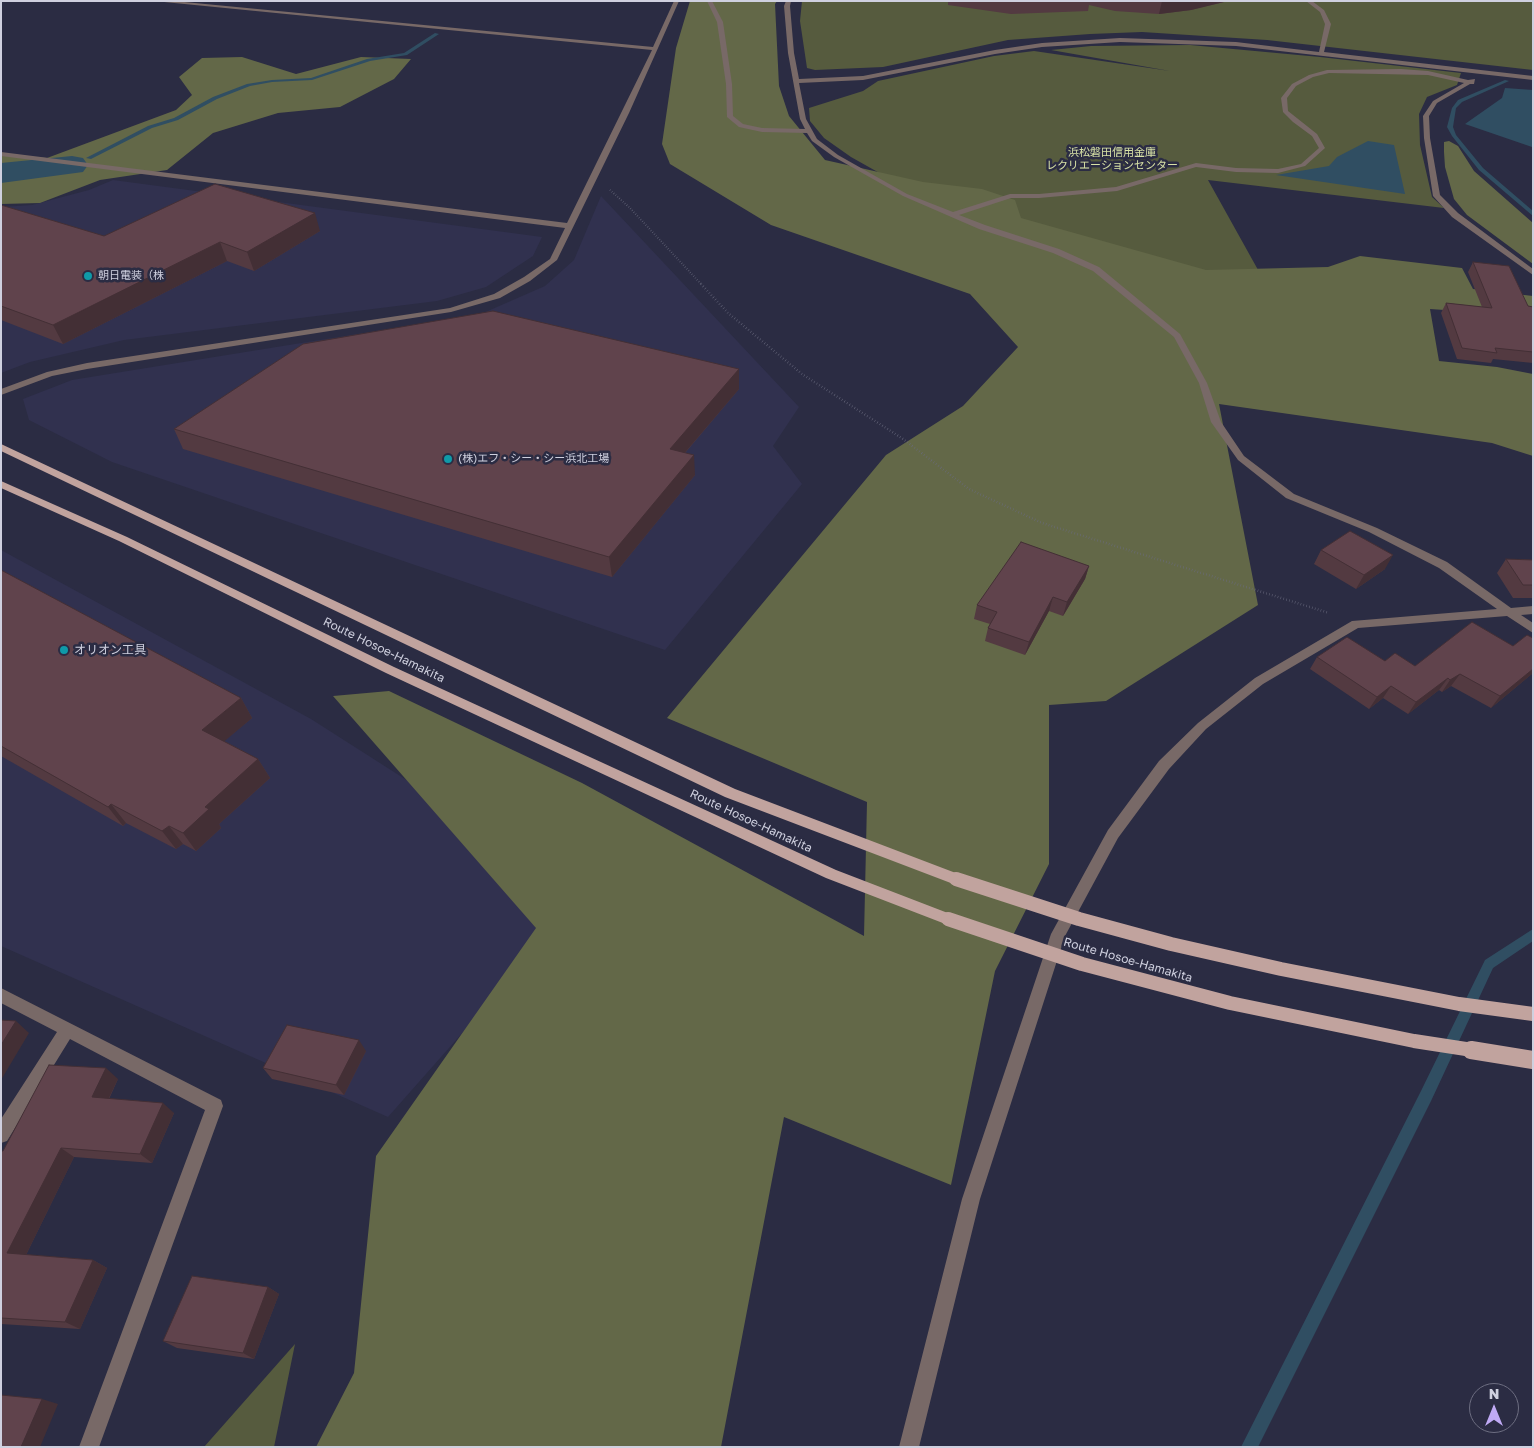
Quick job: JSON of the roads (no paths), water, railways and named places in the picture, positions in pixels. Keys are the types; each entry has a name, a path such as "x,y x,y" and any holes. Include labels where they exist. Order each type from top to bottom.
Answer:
{"main road":[{"name":"Route Hosoe-Hamakita","path":"1,447 730,793 956,878 1079,919 1171,944 1281,969 1450,1003 1533,1014"},
{"name":"Route Hosoe-Hamakita","path":"1,484 132,544 390,670 813,866 948,919 1082,964 1230,1003 1414,1041 1533,1060"}],"street":[{"path":"156,1 655,49"},
{"path":"1,392 50,374 87,366 451,310 497,296 554,260 677,1"},
{"path":"710,1 720,22 729,84 730,117 741,126 762,130 810,131"},
{"path":"789,1 787,12 796,81 803,119 814,140 836,156 905,195 982,227 1056,252 1096,269 1177,336 1203,383 1216,422 1241,458 1290,496 1373,530 1443,565 1533,629"},
{"path":"1308,1 1322,11 1328,24 1321,53"},
{"path":"796,81 863,78 896,74 1042,45 1120,40 1200,42 1321,53 1533,78"},
{"path":"952,215 1010,196 1038,196 1117,189 1196,165 1236,170 1278,170 1303,165 1322,148 1315,135 1295,121 1286,110 1284,98 1294,85 1311,76 1329,71 1428,73 1472,83"},
{"path":"1478,72 1472,83 1435,102 1426,116 1427,138 1437,196 1456,215 1533,274"},
{"path":"1,154 570,226"},
{"path":"909,1447 971,1199 1058,934 1112,834 1164,765 1202,726 1259,681 1356,624 1533,610"},
{"path":"1,995 215,1106 89,1447"},
{"path":"1,1135 67,1030"}],"waterway":[{"path":"89,158 150,127 176,119 215,98 249,85 272,81 312,79 369,60 405,54 437,34"},
{"path":"1507,81 1460,101 1454,108 1450,127 1454,135 1481,169 1533,214"},
{"path":"1,173 72,165"},
{"path":"1249,1447 1426,1096 1489,964 1533,934"}],"place":[{"name":"朝日電装（株","path":"88,276"},
{"name":"(株)エフ・シー・シー浜北工場","path":"448,459"},
{"name":"オリオン工具","path":"64,650"}],"park label":[{"name":"浜松磐田信用金庫 レクリエーションセンター","path":"1112,159"}]}
